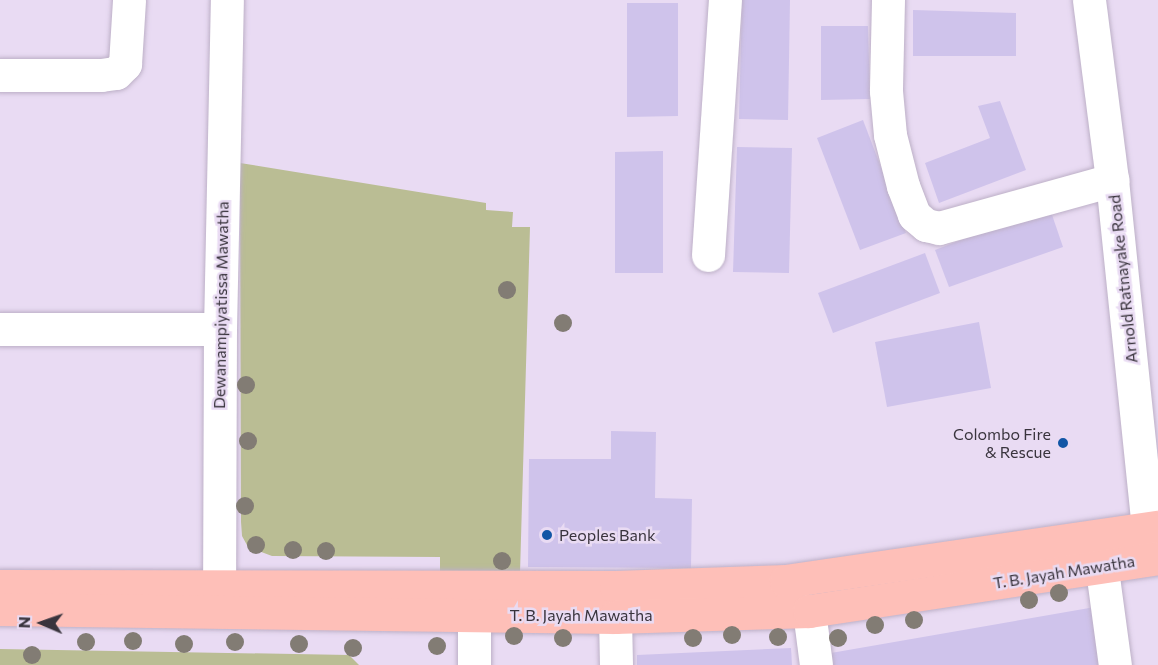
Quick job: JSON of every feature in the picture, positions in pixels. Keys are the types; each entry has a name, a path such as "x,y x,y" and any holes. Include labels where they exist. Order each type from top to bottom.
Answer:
{"main road":[{"name":"T. B. Jayah Mawatha","path":"0,609 219,598 786,581 1100,551 1154,543"},
{"name":"T. B. Jayah Mawatha","path":"0,586 474,614 615,617 809,611 1100,551"}],"street":[{"path":"0,75 116,73 124,64 129,0"},
{"name":"Dewanampiyatissa Mawatha","path":"219,598 220,329 227,0"},
{"path":"708,255 725,0"},
{"path":"888,0 886,91 890,135 903,186 914,215 926,225 939,228 1112,180"},
{"name":"Arnold Ratnayake Road","path":"1089,0 1154,543"},
{"path":"0,329 220,329"},
{"path":"1100,551 1115,665"},
{"path":"809,611 816,665"},
{"path":"474,614 474,665"},
{"path":"615,617 616,665"}],"green space":[{"path":"240,163 486,203 486,210 513,212 512,227 530,227 520,573 440,573 440,557 272,556 248,547 242,536 241,522"},
{"path":"0,649 349,655 359,665 0,665"}],"building":[{"path":"742,0 790,0 788,120 739,119"},
{"path":"627,3 678,3 678,116 627,117"},
{"path":"913,10 1016,13 1016,56 913,56"},
{"path":"821,26 868,26 870,99 821,100"},
{"path":"1000,101 1026,170 939,203 925,163 990,138 978,106"},
{"path":"863,120 906,233 860,250 817,138"},
{"path":"737,147 792,148 789,273 733,272"},
{"path":"663,151 663,273 615,273 615,152"},
{"path":"1049,206 1063,247 949,287 935,250"},
{"path":"925,253 940,293 833,333 818,293"},
{"path":"979,322 991,388 887,407 875,342"},
{"path":"611,431 656,432 655,498 692,499 691,568 528,567 529,459 611,459"},
{"path":"1095,607 1105,665 828,665 832,663 831,653"},
{"path":"791,648 792,665 637,665 637,655"}],"place":[{"name":"Colombo Fire & Rescue","path":"1063,443"},
{"name":"Peoples Bank","path":"547,535"}]}
